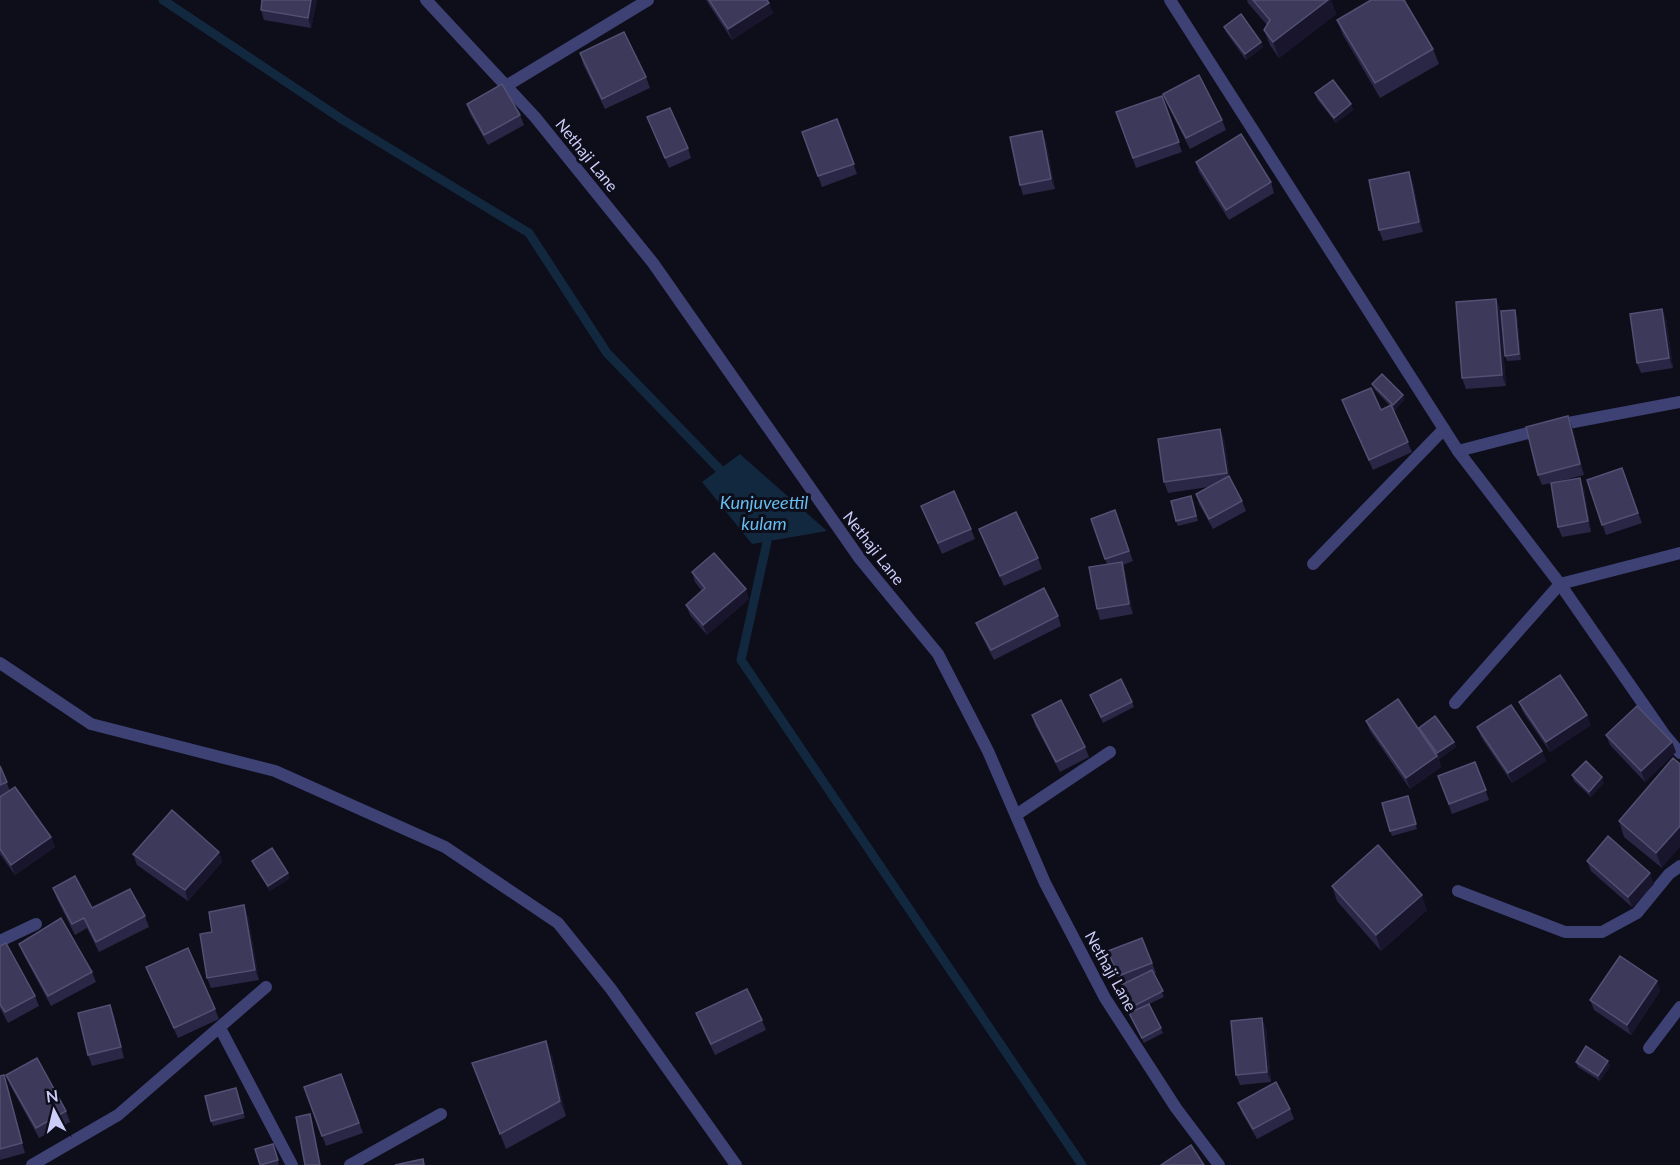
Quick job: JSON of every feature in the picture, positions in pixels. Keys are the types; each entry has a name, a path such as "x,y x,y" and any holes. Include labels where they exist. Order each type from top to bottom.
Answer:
{"street":[{"name":"Nethaji Lane","path":"426,0 535,117 653,263 860,559 938,654 988,751 1044,883 1105,998 1176,1108 1219,1165"},
{"path":"506,86 648,0"},
{"path":"1170,0 1458,451 1560,584 1664,734 1680,753"},
{"path":"1458,451 1563,424 1680,402"},
{"path":"1313,564 1444,429"},
{"path":"1455,703 1560,584 1680,553"},
{"path":"0,663 91,724 275,771 445,847 558,923 611,989 736,1165"},
{"path":"1016,815 1110,752"},
{"path":"1458,891 1565,932 1602,932 1637,913 1669,874 1680,866"},
{"path":"0,941 36,924"},
{"path":"32,1165 118,1115 266,987"},
{"path":"1649,1047 1680,1007"},
{"path":"220,1028 292,1165"},
{"path":"350,1165 441,1114"}],"water":[{"name":"Kunjuveettil kulam","path":"740,454 827,531 752,544 702,482"}],"building":[{"path":"262,0 311,0 308,18 261,10"},
{"path":"709,0 767,0 769,3 728,29"},
{"path":"1253,0 1328,0 1273,42 1264,30 1270,20"},
{"path":"1371,0 1404,0 1433,49 1375,83 1337,20"},
{"path":"1241,14 1261,42 1245,54 1224,27"},
{"path":"624,32 646,77 602,99 580,53"},
{"path":"1199,75 1222,120 1186,138 1163,94"},
{"path":"1333,80 1351,104 1334,118 1315,93"},
{"path":"502,84 520,115 484,135 467,104"},
{"path":"1162,96 1179,142 1133,158 1116,112"},
{"path":"670,108 688,148 665,158 647,117"},
{"path":"837,119 854,164 818,176 802,132"},
{"path":"1042,131 1051,179 1020,185 1010,137"},
{"path":"1241,134 1271,182 1226,210 1196,162"},
{"path":"1409,172 1419,222 1379,230 1369,180"},
{"path":"1496,299 1502,375 1462,378 1456,302"},
{"path":"1662,309 1669,358 1637,363 1630,314"},
{"path":"1515,310 1519,354 1505,356 1501,311"},
{"path":"1382,374 1403,395 1393,405 1372,384"},
{"path":"1371,388 1381,410 1391,405 1408,442 1369,460 1342,400"},
{"path":"1568,416 1580,464 1538,475 1526,427"},
{"path":"1220,429 1227,473 1164,482 1158,439"},
{"path":"1622,468 1638,513 1602,525 1587,480"},
{"path":"1229,476 1242,501 1209,519 1196,494"},
{"path":"1580,478 1588,521 1558,527 1551,483"},
{"path":"954,491 971,529 938,543 921,506"},
{"path":"1191,496 1196,516 1176,521 1171,501"},
{"path":"1115,510 1129,551 1105,559 1091,519"},
{"path":"1016,512 1038,558 1000,576 979,529"},
{"path":"714,553 746,589 703,625 686,605 705,588 692,572"},
{"path":"1122,562 1129,604 1097,609 1089,567"},
{"path":"1044,588 1058,616 991,650 976,623"},
{"path":"1560,675 1587,715 1546,742 1519,702"},
{"path":"1121,679 1132,702 1101,717 1090,695"},
{"path":"1398,699 1437,756 1406,778 1366,721"},
{"path":"1061,700 1085,747 1056,762 1032,715"},
{"path":"1511,705 1542,751 1508,773 1477,727"},
{"path":"1637,706 1672,742 1641,771 1606,735"},
{"path":"1435,716 1454,742 1437,753 1419,728"},
{"path":"1673,758 1680,764 1680,826 1656,853 1619,821"},
{"path":"1586,761 1602,777 1589,792 1572,775"},
{"path":"1475,762 1486,790 1449,804 1438,776"},
{"path":"0,766 7,782 0,785"},
{"path":"15,787 51,837 11,865 0,849 0,797"},
{"path":"1408,796 1416,824 1390,831 1382,803"},
{"path":"172,810 219,852 185,890 133,854"},
{"path":"1608,836 1650,873 1628,897 1587,861"},
{"path":"1378,845 1422,895 1376,935 1332,886"},
{"path":"272,848 288,873 268,886 252,861"},
{"path":"75,876 92,908 130,889 145,916 96,942 84,918 72,924 53,888"},
{"path":"244,905 255,970 207,978 200,934 212,932 209,912"},
{"path":"61,918 92,972 48,996 19,944"},
{"path":"1142,938 1152,963 1118,976 1108,951"},
{"path":"6,943 35,996 5,1012 0,1004 0,946"},
{"path":"188,948 215,1009 174,1028 146,967"},
{"path":"1620,956 1657,981 1627,1025 1590,1000"},
{"path":"1152,970 1163,991 1132,1007 1121,985"},
{"path":"747,989 762,1020 711,1044 696,1013"},
{"path":"1149,1004 1161,1028 1142,1038 1129,1013"},
{"path":"110,1005 121,1047 88,1055 78,1013"},
{"path":"1262,1018 1267,1072 1236,1075 1231,1021"},
{"path":"546,1041 560,1101 500,1134 472,1063"},
{"path":"1586,1046 1608,1061 1598,1076 1576,1062"},
{"path":"37,1058 66,1111 36,1128 6,1075"},
{"path":"341,1074 359,1123 322,1136 304,1087"},
{"path":"4,1075 22,1143 0,1149 0,1076"},
{"path":"1276,1082 1290,1109 1253,1129 1238,1103"},
{"path":"236,1088 243,1113 211,1121 205,1096"},
{"path":"310,1114 320,1165 305,1165 296,1117"},
{"path":"273,1144 278,1160 260,1165 255,1149"},
{"path":"1191,1145 1204,1165 1161,1165"},
{"path":"423,1159 424,1165 395,1165"}],"waterway":[{"path":"163,0 343,120 529,233 607,353 728,478"},
{"path":"763,531 767,542 741,660 1082,1165"}]}
